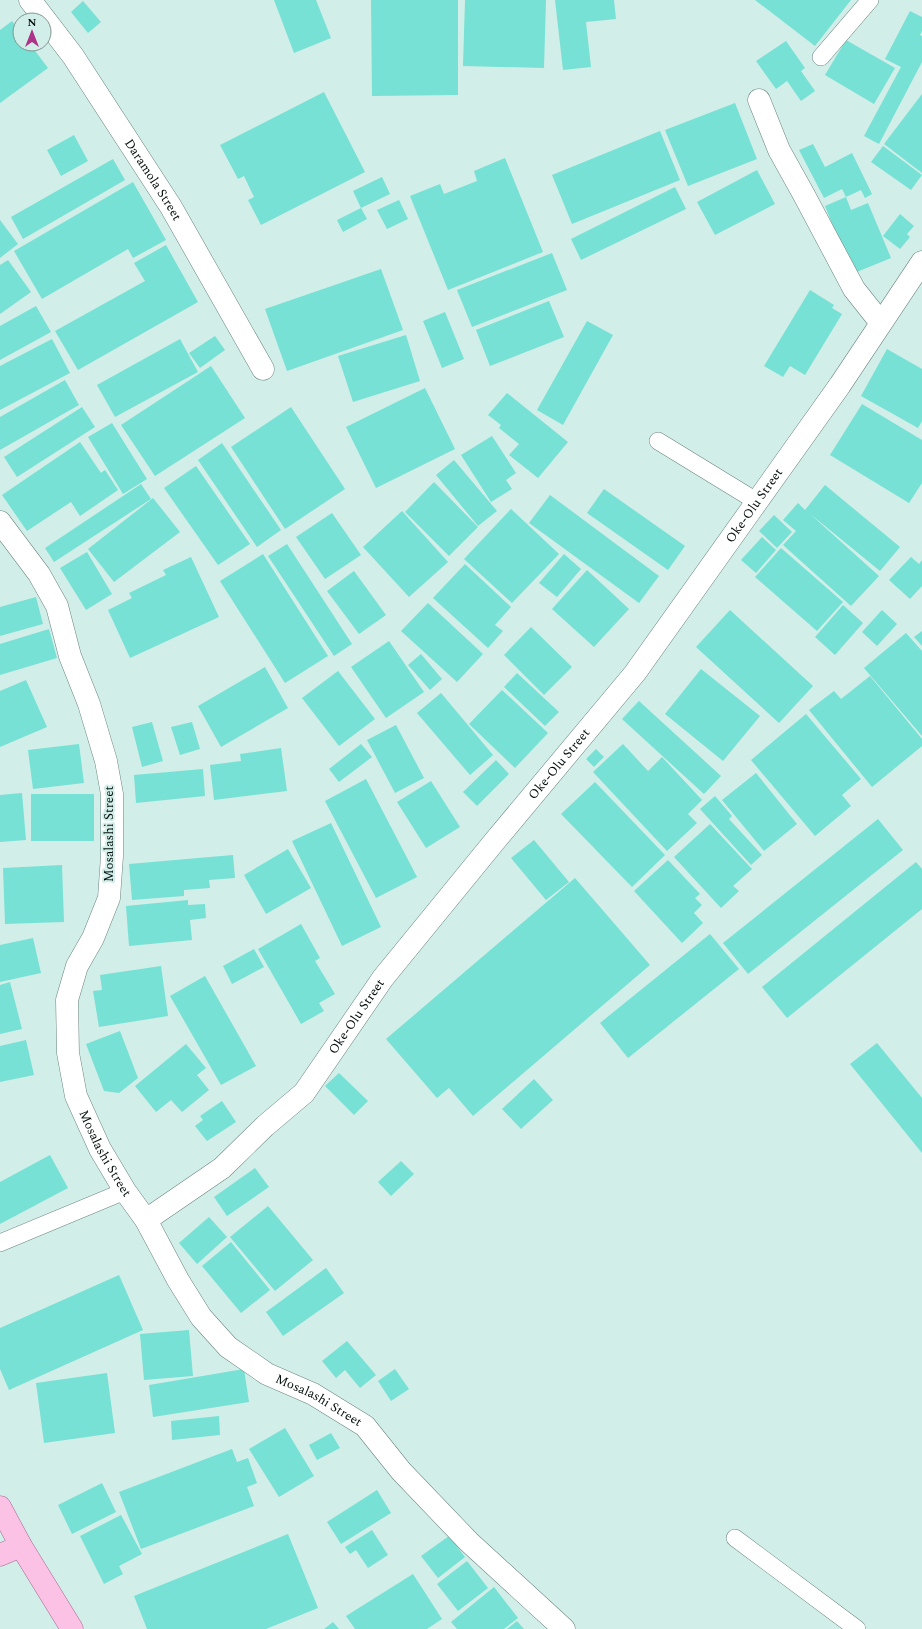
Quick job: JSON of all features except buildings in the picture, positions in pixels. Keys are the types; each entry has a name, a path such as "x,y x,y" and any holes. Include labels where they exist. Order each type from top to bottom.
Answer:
{"main road":[{"path":"0,1507 20,1546 72,1629"},
{"path":"0,1555 20,1546"}],"street":[{"name":"Daramola Street","path":"30,0 73,56 162,194 263,369"},
{"path":"759,100 779,150 854,289 881,323"},
{"name":"Oke-Olu Street","path":"146,1220 222,1168 265,1126 304,1093 383,978 635,673 840,385 922,262"},
{"name":"Mosalashi Street","path":"0,522 39,574 57,606 70,656 91,711 106,761 112,794 112,856 109,898 93,938 77,966 67,1000 68,1053 76,1096 100,1149 125,1191 146,1220 178,1280 201,1317 228,1347 267,1374 313,1394 365,1426 401,1471 469,1542 564,1629"}],"lane":[{"path":"821,57 870,0"},
{"path":"658,441 756,502"},
{"path":"0,1243 125,1191"},
{"path":"736,1538 857,1629"}]}
